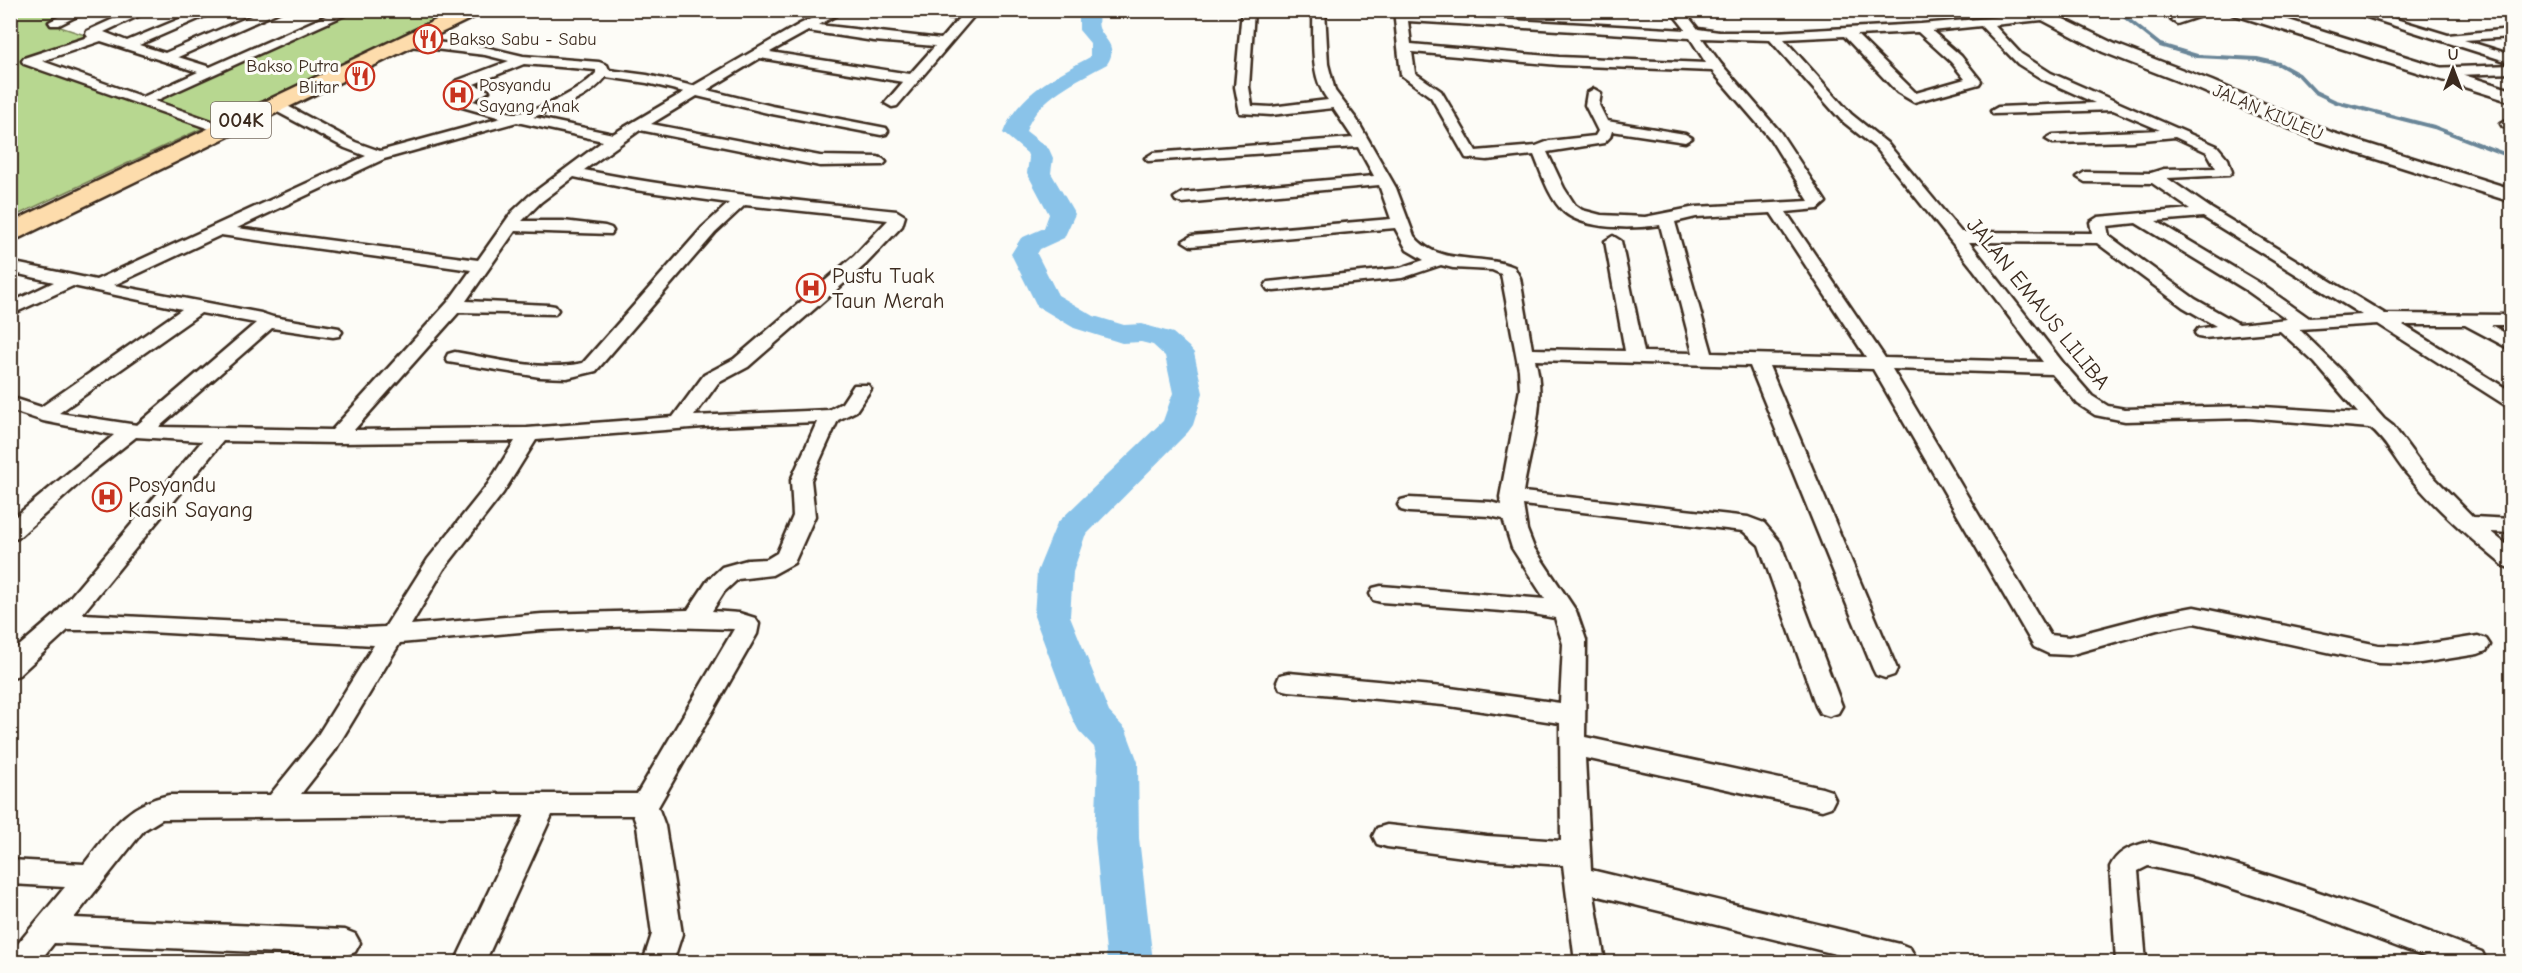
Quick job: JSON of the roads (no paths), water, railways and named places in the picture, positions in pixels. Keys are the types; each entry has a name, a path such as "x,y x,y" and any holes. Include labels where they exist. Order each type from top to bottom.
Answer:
{"main road":[{"name":"004K","path":"10,233 221,129 473,10"}],"street":[{"path":"55,22 83,10"},
{"path":"146,10 112,23 92,34 130,44 212,72"},
{"path":"130,44 213,10"},
{"path":"166,57 278,10"},
{"path":"144,101 350,10"},
{"path":"337,437 454,306 511,226 535,200 615,139 804,27 839,10"},
{"path":"892,103 967,17 966,15 920,10"},
{"path":"1248,10 1242,87 1245,110 1271,111 1337,103"},
{"path":"1319,10 1323,73 1328,91 1350,120 1383,180 1399,223 1413,246 1439,260 1495,265 1508,271 1511,278 1524,354 1529,365 1527,411 1512,506 1525,554 1564,610 1574,641 1572,745 1577,867 1590,963"},
{"path":"1539,150 1570,209 1579,214 1604,220 1666,219 1696,212 1776,209 1812,206 1818,202 1775,135 1716,68 1700,35 1691,30 1676,10"},
{"path":"2177,20 2213,10"},
{"path":"2238,10 2511,96"},
{"path":"2351,10 2511,59"},
{"path":"1594,93 1592,105 1604,125 1604,135 1599,140 1549,145 1539,150 1479,157 1472,155 1436,94 1408,75 1400,14 1700,35 1774,36 1984,22 2036,13"},
{"name":"JALAN KIULEU","path":"2036,13 2109,48 2205,85 2326,137 2446,173 2511,196"},
{"path":"1984,22 2012,55 2030,67 2054,80 2120,106 2207,146 2217,153 2222,161 2224,172 2164,174 2156,178"},
{"path":"804,27 874,37 945,43"},
{"path":"1846,32 1902,89 1914,98 1974,81 1956,59 1921,27"},
{"path":"2441,38 2511,33"},
{"path":"103,36 29,61 221,129"},
{"name":"JALAN EMAUS LILIBA","path":"1774,36 1830,101 1882,146 1957,237 2057,368 2085,400 2110,414 2247,412 2359,418 2377,423"},
{"path":"409,42 485,51 523,60 599,66 603,73"},
{"path":"1404,47 1559,61 1716,68"},
{"path":"758,54 913,79"},
{"path":"523,60 461,84 482,92 459,102 574,132 615,139"},
{"path":"2430,72 2511,69"},
{"path":"603,73 636,77 772,110 882,131"},
{"path":"98,286 379,156 517,118 568,100 590,88 603,73"},
{"path":"275,105 350,145 379,156"},
{"path":"1998,111 2120,106"},
{"path":"1604,125 1685,138"},
{"path":"640,126 820,161 878,162"},
{"path":"2053,139 2133,137 2178,132"},
{"path":"1153,158 1362,142"},
{"path":"573,172 634,185 741,200 891,214 897,217 896,223 860,260 818,297 741,363 711,379 680,422"},
{"path":"2085,177 2156,178 2206,212 2511,401"},
{"path":"1182,198 1383,180"},
{"path":"455,358 549,371 575,372 589,367 709,230 741,200"},
{"path":"1776,209 1880,363 2042,641 2049,645 2069,646 2157,622 2194,615 2378,654 2414,655 2478,645"},
{"path":"2101,238 2098,222 2206,212"},
{"path":"2137,217 2252,286 2305,324"},
{"path":"1666,219 1704,359"},
{"path":"1191,241 1399,223"},
{"path":"511,226 563,226 604,231"},
{"path":"217,230 482,266"},
{"path":"1957,237 2101,238 2189,303 2234,329"},
{"path":"1613,241 1636,358"},
{"path":"1274,286 1402,273 1439,260"},
{"path":"10,267 142,297 261,318 268,322 333,332"},
{"path":"10,309 71,280"},
{"path":"43,415 199,306"},
{"path":"454,306 549,310"},
{"path":"2204,333 2379,319 2511,320"},
{"path":"2471,321 2511,345"},
{"path":"10,532 86,466 136,431 268,322"},
{"path":"2284,325 2314,351 2377,423 2386,430 2414,469 2468,524 2511,561"},
{"path":"1524,354 2057,368"},
{"path":"1757,360 1885,669"},
{"path":"10,403 43,415 92,427 218,435 337,437 529,434 680,422 830,416 849,408 861,390"},
{"path":"695,618 716,586 730,573 747,568 772,567 786,558 804,516 801,480 830,416"},
{"path":"276,807 325,745 436,564 496,488 529,434"},
{"path":"10,669 62,622 218,435"},
{"path":"1409,505 1490,509 1512,506 1748,524 1756,528 1769,542 1829,706"},
{"path":"2468,524 2511,526"},
{"path":"1381,594 1529,605 1564,610"},
{"path":"62,622 114,622 365,637 542,622 695,618 739,621 747,624 745,634 644,806 651,826 667,934 658,963"},
{"path":"1289,682 1443,696 1573,715"},
{"path":"1572,745 1822,800"},
{"path":"21,963 134,822 155,808 169,806 633,804 644,806"},
{"path":"470,963 543,805"},
{"path":"1386,836 1487,848 1577,867 1900,957"},
{"path":"2132,963 2124,867 2134,858 2148,854 2197,865 2255,883 2472,963"},
{"path":"10,872 90,876"},
{"path":"47,930 345,943"}],"waterway":[{"path":"1089,10 1089,30 1100,42 1100,60 1049,89 1037,99 1026,109 1014,133 1037,149 1041,158 1039,173 1062,214 1055,233 1030,244 1024,254 1047,300 1084,322 1122,334 1142,333 1163,339 1179,353 1188,393 1177,425 1069,531 1055,572 1052,616 1093,720 1112,741 1118,762 1117,838 1130,962"},
{"path":"2116,10 2160,45 2197,56 2257,59 2279,64 2299,75 2315,92 2336,102 2434,127 2512,157"}],"place":[{"name":"Bakso Sabu - Sabu","path":"428,39"},
{"name":"Bakso Putra Blitar","path":"360,76"},
{"name":"Posyandu Sayang Anak","path":"458,95"},
{"name":"Pustu Tuak Taun Merah","path":"811,288"},
{"name":"Posyandu Kasih Sayang","path":"107,497"}]}
